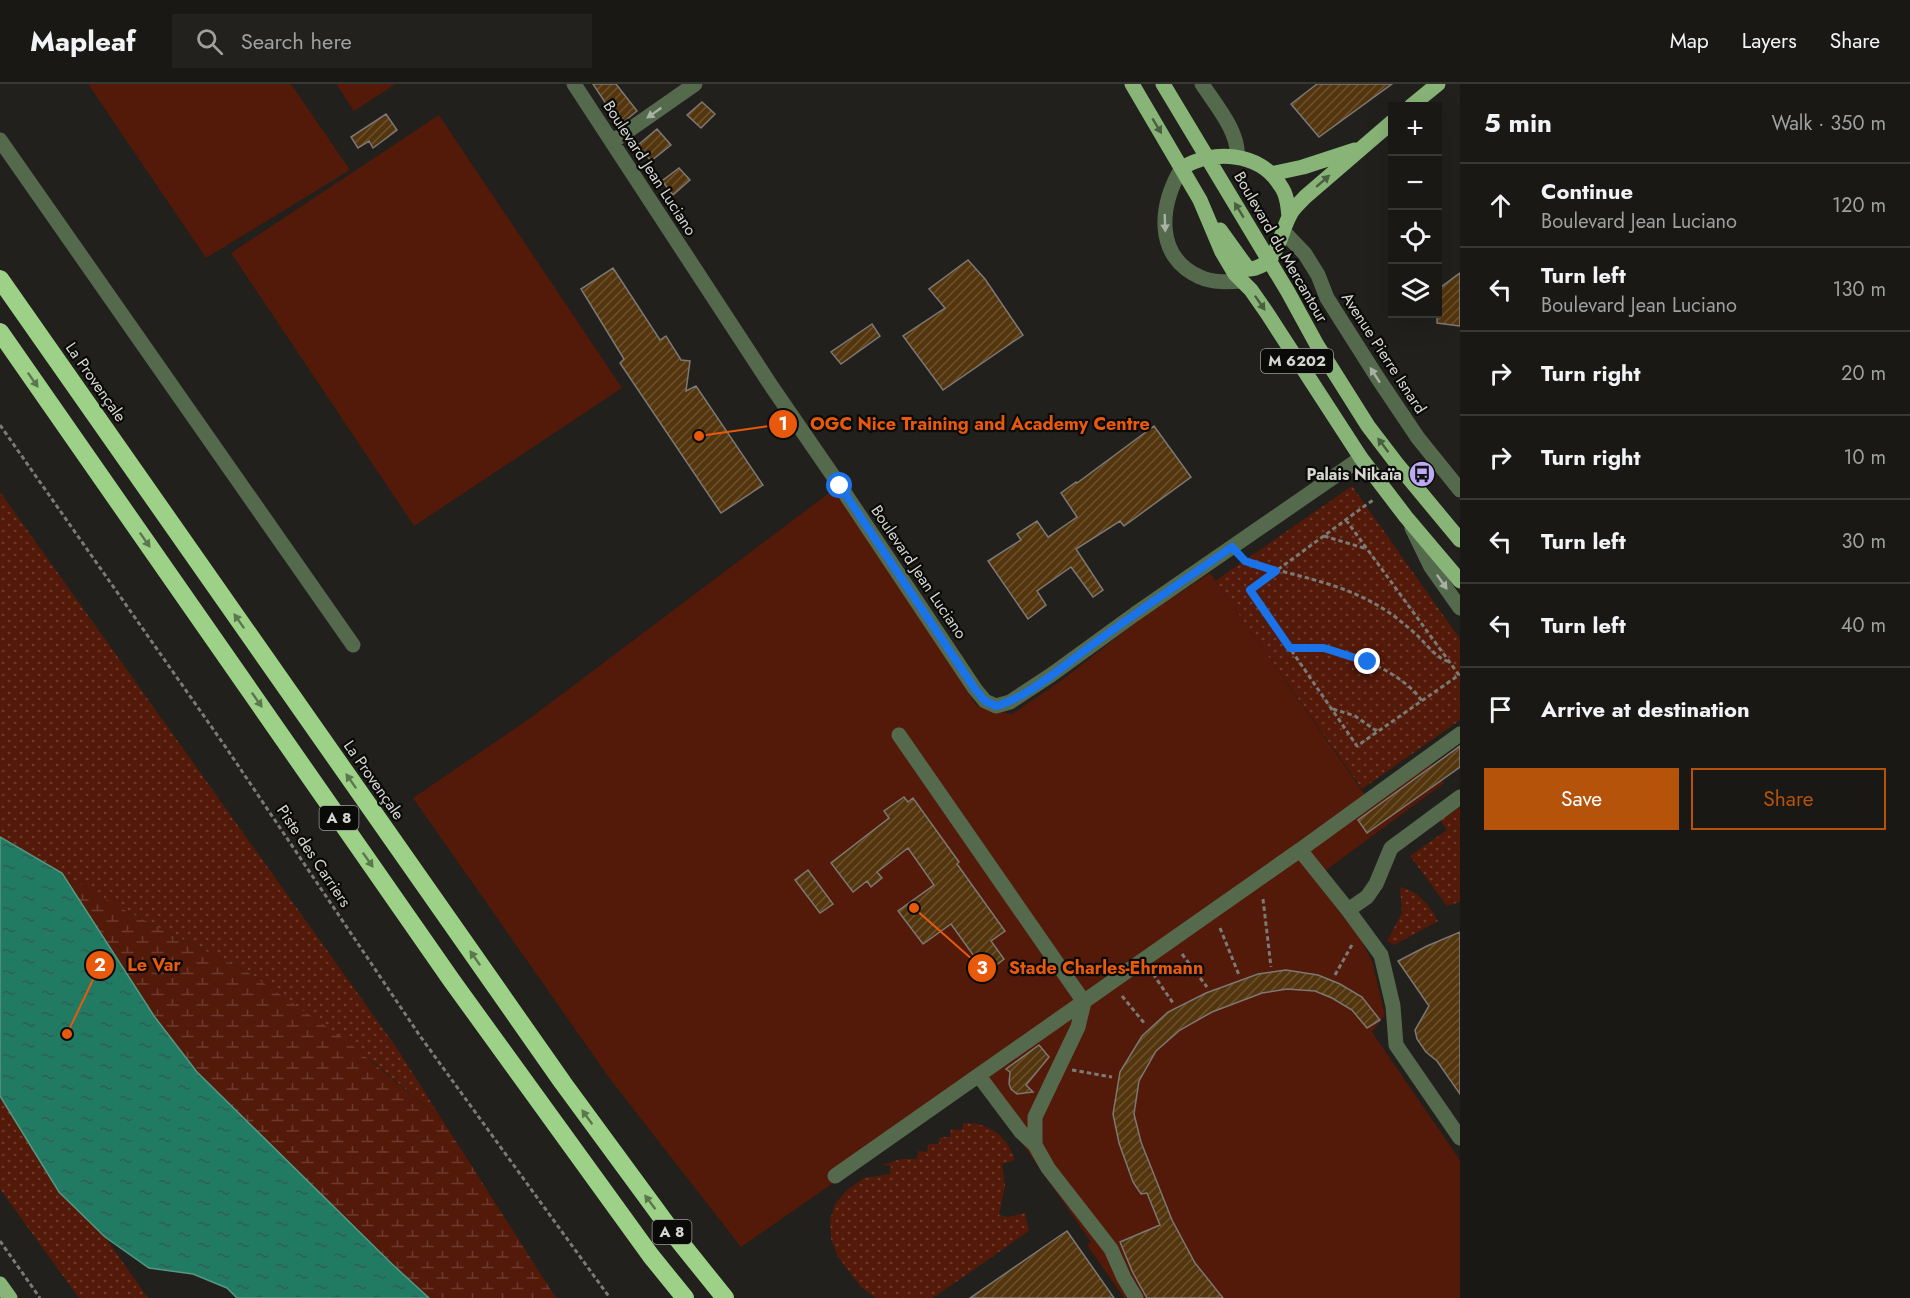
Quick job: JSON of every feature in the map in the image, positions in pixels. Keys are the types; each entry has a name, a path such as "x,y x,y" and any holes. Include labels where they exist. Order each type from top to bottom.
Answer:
{"highway":[{"name":"La Provençale","path":"0,279 563,1083 662,1219 725,1298"},
{"name":"A 8","path":"0,332 459,991 651,1256 685,1298"}],"main road":[{"name":"M 6202","path":"1132,84 1200,200 1222,252 1235,274 1251,290 1267,313 1361,458 1406,517 1460,581"},
{"name":"Boulevard du Mercantour","path":"1163,84 1269,260 1317,345 1368,426 1460,540"},
{"path":"1416,102 1438,84"},
{"path":"1200,200 1246,266 1250,269 1258,268 1269,260 1280,244 1289,217 1305,197 1388,125"},
{"path":"1271,174 1303,167 1361,148"},
{"path":"1182,168 1206,157 1237,157 1250,161 1271,174 1280,184 1289,217"},
{"path":"0,1284 10,1298"}],"street":[{"name":"Boulevard Jean Luciano","path":"574,84 772,387 985,701 996,706 1010,702 1361,458"},
{"path":"612,141 696,84"},
{"path":"1202,84 1232,133 1238,149 1237,157"},
{"path":"0,140 352,645"},
{"path":"1182,168 1174,181 1165,209 1166,237 1172,254 1185,269 1202,278 1228,282 1242,281"},
{"name":"Avenue Pierre Isnard","path":"1284,232 1305,254 1327,298 1412,430 1460,490"},
{"path":"1406,517 1431,567 1460,608"},
{"path":"835,1176 1300,850 1460,734"},
{"path":"898,735 1084,1002 1078,1027 1035,1118 1035,1145"},
{"path":"1348,910 1366,897 1376,884 1391,848 1460,797"},
{"path":"1300,850 1381,955 1393,1006 1396,1044 1460,1138"},
{"path":"979,1076 1021,1132 1035,1145 1048,1168 1111,1249 1136,1298"}],"path":[{"name":"Piste des Carriers","path":"0,425 227,749 420,1036 610,1298"},
{"path":"1346,520 1459,674 1357,746 1250,590 1324,536 1346,520 1386,491"},
{"path":"1324,536 1367,549"},
{"path":"1232,547 1245,561 1333,585 1357,594 1381,607 1416,634 1438,656 1450,662"},
{"path":"1290,648 1324,648 1368,662 1401,680 1422,701"},
{"path":"1332,708 1355,716 1378,732"},
{"path":"1263,898 1271,967"},
{"path":"1220,928 1239,975"},
{"path":"1335,975 1353,943"},
{"path":"1182,954 1207,987"},
{"path":"1153,974 1173,1003"},
{"path":"1122,996 1145,1024"},
{"path":"1059,1068 1112,1077"},
{"path":"0,1240 40,1298"}],"green space":[{"path":"88,84 291,84 350,170 206,258"},
{"path":"336,84 396,84 354,111"},
{"path":"439,115 622,388 414,526 231,253"},
{"path":"1352,486 1460,639 1460,720 1362,789 1215,581"},
{"path":"837,487 976,705 988,710 1012,714 1062,680 1139,620 1210,573 1365,795 1425,755 1444,783 1314,879 1360,938 1372,961 1385,1015 1372,1032 1460,1160 1460,1298 1124,1298 1087,1245 1091,1242 979,1082 741,1247 610,1079 413,798 529,719"},
{"path":"0,492 396,1047 443,1121 376,1064 249,973 128,912 0,837"},
{"path":"1460,807 1460,902 1447,906 1410,856 1447,830 1440,820"},
{"path":"62,873 128,912 249,973 343,1038 443,1121 556,1298 429,1298 197,1072 154,1016"},
{"path":"1400,887 1413,892 1423,900 1438,921 1394,945 1387,941 1402,913"},
{"path":"0,1096 59,1192 105,1237 148,1298 79,1298 0,1189"},
{"path":"963,1123 981,1125 996,1132 1012,1151 1015,1160 1002,1164 1005,1186 999,1215 1008,1217 1025,1213 1029,1231 933,1298 876,1298 861,1287 838,1257 831,1239 830,1220 835,1204 847,1190 864,1178 890,1174 891,1166 882,1165 901,1159 917,1159 918,1151 927,1152 928,1144 939,1144 940,1137 950,1137 951,1129 962,1130"}],"water":[{"path":"0,837 62,873 154,1016 197,1072 429,1298 237,1298 227,1288 193,1274 149,1268 105,1237 59,1192 0,1096"}],"building":[{"path":"593,84 616,84 637,111 620,125"},
{"path":"1317,84 1392,84 1319,137 1291,104"},
{"path":"702,102 715,114 701,128 687,115"},
{"path":"386,114 397,130 373,148 369,141 358,148 351,137"},
{"path":"657,129 671,145 651,161 638,145"},
{"path":"679,168 690,180 673,195 662,181"},
{"path":"968,260 985,279 1023,335 943,390 903,336 945,308 929,289"},
{"path":"613,268 660,340 666,336 681,360 690,361 686,391 696,386 763,485 721,513 620,363 624,359 581,289"},
{"path":"1460,273 1460,326 1437,323 1437,318 1442,318 1442,286"},
{"path":"872,324 880,336 841,364 831,352"},
{"path":"1154,426 1191,477 1124,526 1120,521 1076,549 1103,590 1093,597 1071,567 1037,591 1046,605 1028,619 988,561 1021,540 1017,534 1037,521 1048,537 1077,517 1061,493"},
{"path":"1460,746 1460,767 1367,833 1358,820"},
{"path":"904,797 908,802 913,798 1005,931 991,941 1004,959 986,973 951,924 923,944 898,911 934,885 908,848 877,872 882,878 871,887 867,881 853,892 831,863 889,818 884,811"},
{"path":"808,870 833,904 820,913 795,880"},
{"path":"1460,932 1460,1094 1437,1061 1426,1052 1417,1039 1415,1030 1429,1006 1398,961"},
{"path":"1286,970 1318,975 1340,984 1362,997 1380,1020 1367,1028 1352,1010 1332,998 1315,991 1287,989 1262,993 1212,1012 1180,1030 1156,1051 1139,1081 1134,1114 1141,1142 1172,1220 1195,1263 1223,1298 1147,1298 1120,1242 1160,1225 1147,1193 1141,1194 1133,1182 1119,1143 1113,1114 1120,1072 1142,1036 1168,1012 1206,993 1258,974"},
{"path":"1039,1045 1049,1057 1026,1085 1033,1092 1017,1094 1011,1089 1010,1072 1006,1069"},
{"path":"1067,1231 1114,1298 970,1298 1058,1237"}],"place":[{"name":"OGC Nice Training and Academy Centre","path":"699,436"},
{"name":"Palais Nikaïa","path":"1422,474"},
{"name":"Stade Charles-Ehrmann","path":"914,908"},
{"name":"Le Var","path":"67,1034"}],"route":[{"path":"840,486 975,689 985,701 996,706 1010,702 1051,675 1232,547 1245,561 1276,571 1250,590 1290,648 1324,648 1368,662"}]}
